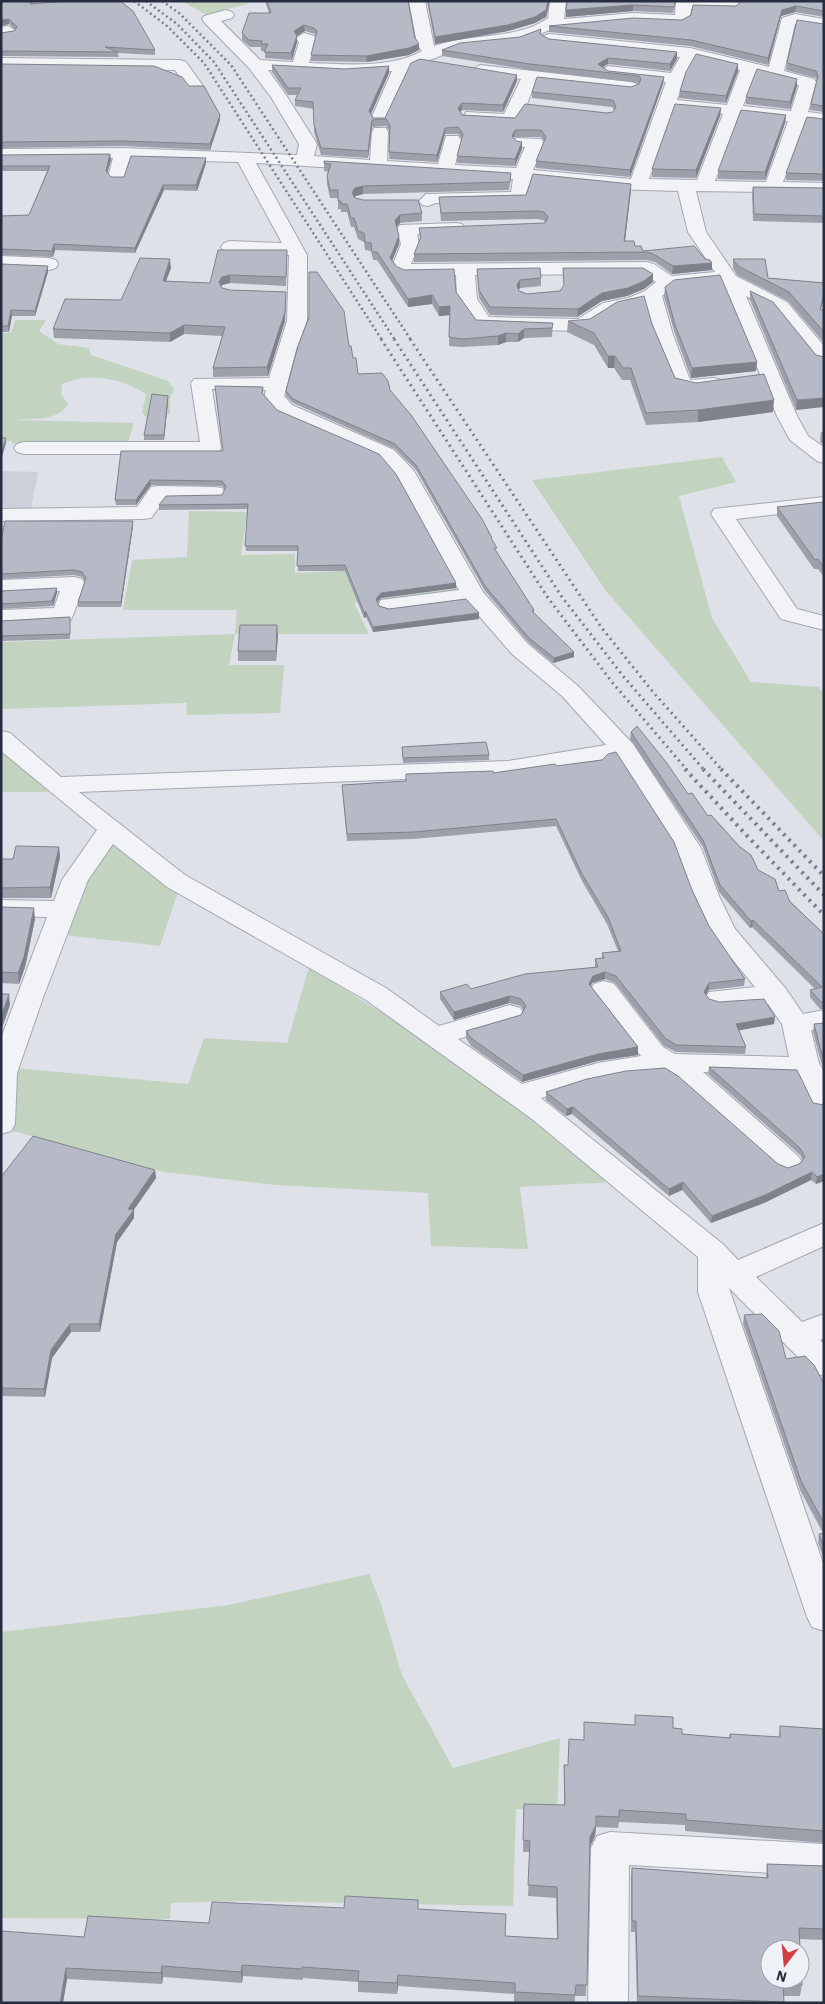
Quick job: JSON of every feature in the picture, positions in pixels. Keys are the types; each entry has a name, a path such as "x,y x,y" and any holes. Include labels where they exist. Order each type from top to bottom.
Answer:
{"street":[{"path":"417,1 425,44 425,56"},
{"path":"549,26 556,20 558,1"},
{"path":"520,37 549,26 633,18 662,25 682,20 684,3 735,6"},
{"path":"226,15 210,19 255,66 278,95 308,144 304,160"},
{"path":"775,75 788,21 796,19 824,24"},
{"path":"255,66 345,69 403,65 458,43 492,38 520,37 690,53 808,82 798,117 773,186"},
{"path":"299,67 308,39 304,38"},
{"path":"479,70 492,38"},
{"path":"638,185 676,78 690,53"},
{"path":"425,56 444,64"},
{"path":"1,63 180,65 195,86"},
{"path":"544,64 676,78"},
{"path":"378,164 380,126 403,65"},
{"path":"461,67 530,77 631,87"},
{"path":"749,69 733,111 695,186 697,232 728,278 746,315 753,380 787,416 800,440 824,458"},
{"path":"468,116 508,119 518,104 530,77"},
{"path":"518,104 537,106"},
{"path":"667,104 824,119"},
{"path":"446,168 452,140"},
{"path":"409,200 519,197 523,174 535,143 522,142"},
{"path":"1,154 123,153 244,157 446,168 638,185 824,188"},
{"path":"117,177 123,153"},
{"path":"244,157 298,255 288,293 297,322 286,350 274,397 285,409 387,454 407,475 473,595 520,649 570,691 624,749 688,848 706,896 723,932 776,995 796,1024 805,1063 824,1102"},
{"path":"428,200 435,228"},
{"path":"472,228 406,229 410,244 401,267 405,270 465,270 552,277 608,268 647,268 668,282"},
{"path":"230,247 296,249"},
{"path":"604,249 608,268"},
{"path":"1,262 50,264"},
{"path":"465,270 467,299 483,323 582,325 610,307 633,303 652,295 668,282 728,278 780,306 824,359"},
{"path":"652,295 663,335 682,384 694,386 753,380"},
{"path":"24,448 211,448 201,383 278,384"},
{"path":"1,515 143,513 159,492 214,492"},
{"path":"824,503 722,514 789,614 824,623"},
{"path":"1,587 74,584 63,615 1,617"},
{"path":"389,605 473,595"},
{"path":"1,738 55,785 176,881 376,994 542,1112 724,1264 810,1332 824,1364"},
{"path":"55,785 508,768 624,749"},
{"path":"1,1124 3,1073 30,995 62,909 75,880 111,828"},
{"path":"1,908 62,909"},
{"path":"604,990 653,1053 689,1075 788,1163"},
{"path":"1,994 30,995"},
{"path":"719,998 776,995"},
{"path":"436,1036 510,1014"},
{"path":"796,1024 824,1019"},
{"path":"518,1095 584,1074 626,1066 669,1064 797,1066 805,1063"},
{"path":"724,1264 824,1232"},
{"path":"724,1264 714,1292 821,1602"},
{"path":"608,2003 610,1848 824,1860"}],"shaded area":[{"path":"1,471 38,472 31,509 1,509"}],"green space":[{"path":"182,1 247,1 248,4 227,9 229,13 210,17"},
{"path":"15,320 46,320 39,331 58,344 89,348 91,355 168,381 174,390 170,398 170,414 146,417 142,413 146,394 137,388 105,378 83,378 62,384 61,394 68,404 58,414 44,418 15,420 134,423 128,443 13,444 11,441 1,441 1,333 11,333"},
{"path":"722,457 736,482 679,496 712,618 751,682 819,687 824,695 824,841 606,591 532,480"},
{"path":"189,511 247,512 241,555 295,554 295,573 445,566 458,591 354,603 369,634 235,634 237,610 123,610 132,560 187,557"},
{"path":"235,634 229,665 284,665 280,713 187,715 186,703 1,709 1,642"},
{"path":"1,751 49,792 1,792"},
{"path":"107,845 117,845 178,892 160,946 65,935 80,886"},
{"path":"309,967 389,1017 505,1097 613,1182 520,1187 528,1249 431,1246 428,1193 276,1185 164,1172 13,1131 12,1078 15,1068 188,1084 204,1038 287,1043"},
{"path":"369,1574 381,1604 402,1675 453,1768 560,1738 557,1811 516,1809 513,1906 239,1901 171,1903 170,1919 1,1918 1,1632 229,1605"}],"building":[{"path":"1,1 32,1 30,4 67,1 120,1 133,11 155,50 105,47 118,52 1,51 1,33 14,31 17,27 9,19 1,20"},
{"path":"267,1 408,1 415,38 419,44 409,48 366,56 311,55 317,31 304,25 294,31 297,36 291,53 264,52 268,44 261,44 262,41 249,40 242,33 249,13 271,13"},
{"path":"428,1 548,1 546,10 535,17 508,25 435,37"},
{"path":"567,1 675,1 674,7 633,5 566,10"},
{"path":"742,1 824,1 824,11 796,6 782,10 768,58 691,40 549,26 633,18 682,20 691,15 693,5 736,6"},
{"path":"797,20 824,24 824,106 811,104 818,76 816,71 787,63"},
{"path":"541,29 540,34 549,39 677,52 670,64 608,58 598,64 608,71 664,77 630,170 536,161 546,137 541,130 515,130 512,136 516,141 522,142 515,159 457,156 463,134 458,127 445,128 437,155 389,152 390,125 386,119 372,120 368,151 321,148 314,125 313,102 295,100 301,88 288,88 272,65 345,69 389,66 369,111 373,118 385,118 411,63 420,59 517,75 503,105 462,103 458,108 462,115 515,118 525,104 607,113 613,112 616,107 613,100 532,92 537,77 631,87 639,84 641,79 639,76 530,64 442,50 460,43 520,37"},
{"path":"696,54 738,64 726,96 680,91 686,72"},
{"path":"1,64 154,66 182,77 189,86 204,86 220,115 210,144 123,141 1,142"},
{"path":"757,69 797,79 790,102 746,97"},
{"path":"675,104 721,108 696,170 652,169"},
{"path":"741,110 786,115 765,172 718,171"},
{"path":"807,117 824,119 824,174 786,173"},
{"path":"110,154 106,171 111,177 124,177 131,156 206,158 196,185 163,185 135,248 54,244 52,251 1,249 1,216 29,215 50,166 1,166 1,155"},
{"path":"324,161 511,173 510,182 363,186 355,188 352,193 355,198 363,200 418,200 422,213 400,215 395,220 399,236 390,258 397,267 405,270 454,269 456,292 476,320 553,323 552,328 524,329 518,334 506,333 498,336 461,339 449,337 450,306 439,307 432,295 408,299 377,252 372,252 371,243 365,242 364,233 358,231 354,218 351,218 347,204 341,204 341,201 338,201 338,190 330,190 327,176 331,164 324,163"},
{"path":"533,174 631,184 624,241 634,241 635,246 641,246 643,251 694,246 705,259 710,260 712,263 673,266 647,252 414,254 421,237 419,228 545,223 548,217 544,212 538,211 441,213 439,197 526,195"},
{"path":"753,187 824,188 824,216 754,214"},
{"path":"218,250 287,250 286,277 230,275 222,277 219,282 222,288 230,290 286,292 285,312 267,367 213,368 225,327 184,325 170,333 53,329 65,299 121,300 140,258 170,259 163,281 210,283"},
{"path":"733,259 765,259 768,278 824,283 824,294 820,310 824,310 824,332 789,292 738,266"},
{"path":"1,264 48,266 35,311 11,310 8,326 1,326"},
{"path":"540,268 541,278 520,280 517,285 519,291 527,294 560,291 564,285 563,268 643,268 653,274 644,281 628,288 602,293 578,309 490,307 479,290 477,269"},
{"path":"309,272 317,272 344,311 349,346 351,346 353,358 356,358 358,374 382,373 388,381 390,390 411,415 482,519 497,548 494,548 534,610 532,611 574,652 554,658 529,638 485,586 416,465 395,444 293,399 286,391 298,346 309,317"},
{"path":"720,275 757,362 692,368 675,325 665,287 674,280"},
{"path":"750,291 773,302 816,355 824,357 824,398 797,400"},
{"path":"644,296 652,324 675,378 696,383 764,374 774,400 698,410 646,413 631,368 623,368 615,356 608,356 594,333 568,321 590,319 617,302"},
{"path":"215,386 263,387 262,393 277,410 379,454 396,474 456,583 381,593 376,599 379,606 389,609 466,599 479,613 373,627 366,612 364,612 345,565 297,566 298,546 245,546 248,504 159,505 166,496 222,495 226,487 222,481 150,480 136,500 115,500 121,451 223,451"},
{"path":"152,394 168,396 164,435 144,435"},
{"path":"1,438 6,438 1,454"},
{"path":"824,502 824,567 818,559 815,560 777,507"},
{"path":"5,521 133,521 121,602 78,602 86,578 82,572 74,570 1,574 1,540"},
{"path":"57,588 52,601 1,604 1,591"},
{"path":"70,617 70,634 1,636 1,621"},
{"path":"240,625 277,625 276,651 238,651"},
{"path":"637,726 666,762 688,794 692,793 708,816 711,815 740,847 751,855 758,870 775,879 779,891 785,890 790,902 824,934 824,1002 821,1002 810,990 822,987 753,920 751,921 720,885 703,840 631,732"},
{"path":"486,742 489,755 403,758 402,747"},
{"path":"616,752 674,842 692,890 709,926 745,979 709,983 704,992 709,999 719,1002 764,999 775,1017 736,1024 746,1047 676,1045 665,1038 616,976 605,972 593,976 589,984 638,1047 598,1054 523,1075 471,1038 466,1031 521,1015 526,1006 521,999 510,996 454,1012 440,992 467,984 471,989 525,974 598,967 595,959 604,958 602,953 621,951 608,917 582,874 556,819 414,832 347,834 342,785 406,781 406,774 493,771 493,773 555,764 556,766 602,760 608,754"},
{"path":"16,846 59,847 50,887 1,888 1,859 13,859"},
{"path":"1,907 34,908 24,957 18,973 1,972"},
{"path":"1,994 9,994 1,1017"},
{"path":"824,1023 824,1059 814,1024"},
{"path":"709,1067 797,1070 813,1103 824,1105 824,1174 817,1177 812,1172 765,1195 712,1216 683,1182 669,1189 573,1107 567,1109 546,1092 587,1079 626,1071 665,1068 678,1076 778,1164 788,1168 799,1164 805,1157 800,1148"},
{"path":"33,1136 155,1170 128,1209 134,1210 116,1234 99,1324 70,1324 51,1350 44,1389 1,1388 1,1177"},
{"path":"762,1314 779,1331 786,1359 805,1356 814,1365 824,1384 824,1523 801,1481 744,1315"},
{"path":"824,1533 824,1547 819,1534"},
{"path":"635,1715 673,1717 673,1728 682,1729 682,1734 730,1738 730,1734 780,1737 780,1726 824,1729 824,1831 686,1820 686,1814 619,1810 619,1817 596,1816 596,1825 590,1837 587,1985 576,1985 575,1995 515,1992 515,1983 398,1975 397,1983 358,1981 359,1971 242,1965 241,1972 162,1966 161,1973 66,1968 60,2003 1,2003 1,1931 84,1937 88,1916 209,1923 212,1902 344,1908 345,1896 418,1900 418,1909 506,1914 505,1936 558,1939 557,1887 528,1885 530,1841 523,1840 524,1804 565,1805 564,1765 568,1765 569,1739 584,1740 584,1722 635,1725"},
{"path":"767,1864 824,1866 824,1929 799,1928 800,1939 760,1939 760,1989 783,1989 784,2002 638,1996 636,1921 632,1921 632,1868 768,1878"}],"railway":[{"path":"134,1 167,26 204,63 382,340"},
{"path":"146,1 177,24 214,62 395,340"},
{"path":"162,1 179,13 231,65 411,340"},
{"path":"381,339 548,598 612,682 687,770"},
{"path":"394,339 562,597 623,676 704,770"},
{"path":"410,339 601,627 653,692 722,770"},
{"path":"685,769 824,915"},
{"path":"703,769 824,895"},
{"path":"721,769 824,876"}]}
